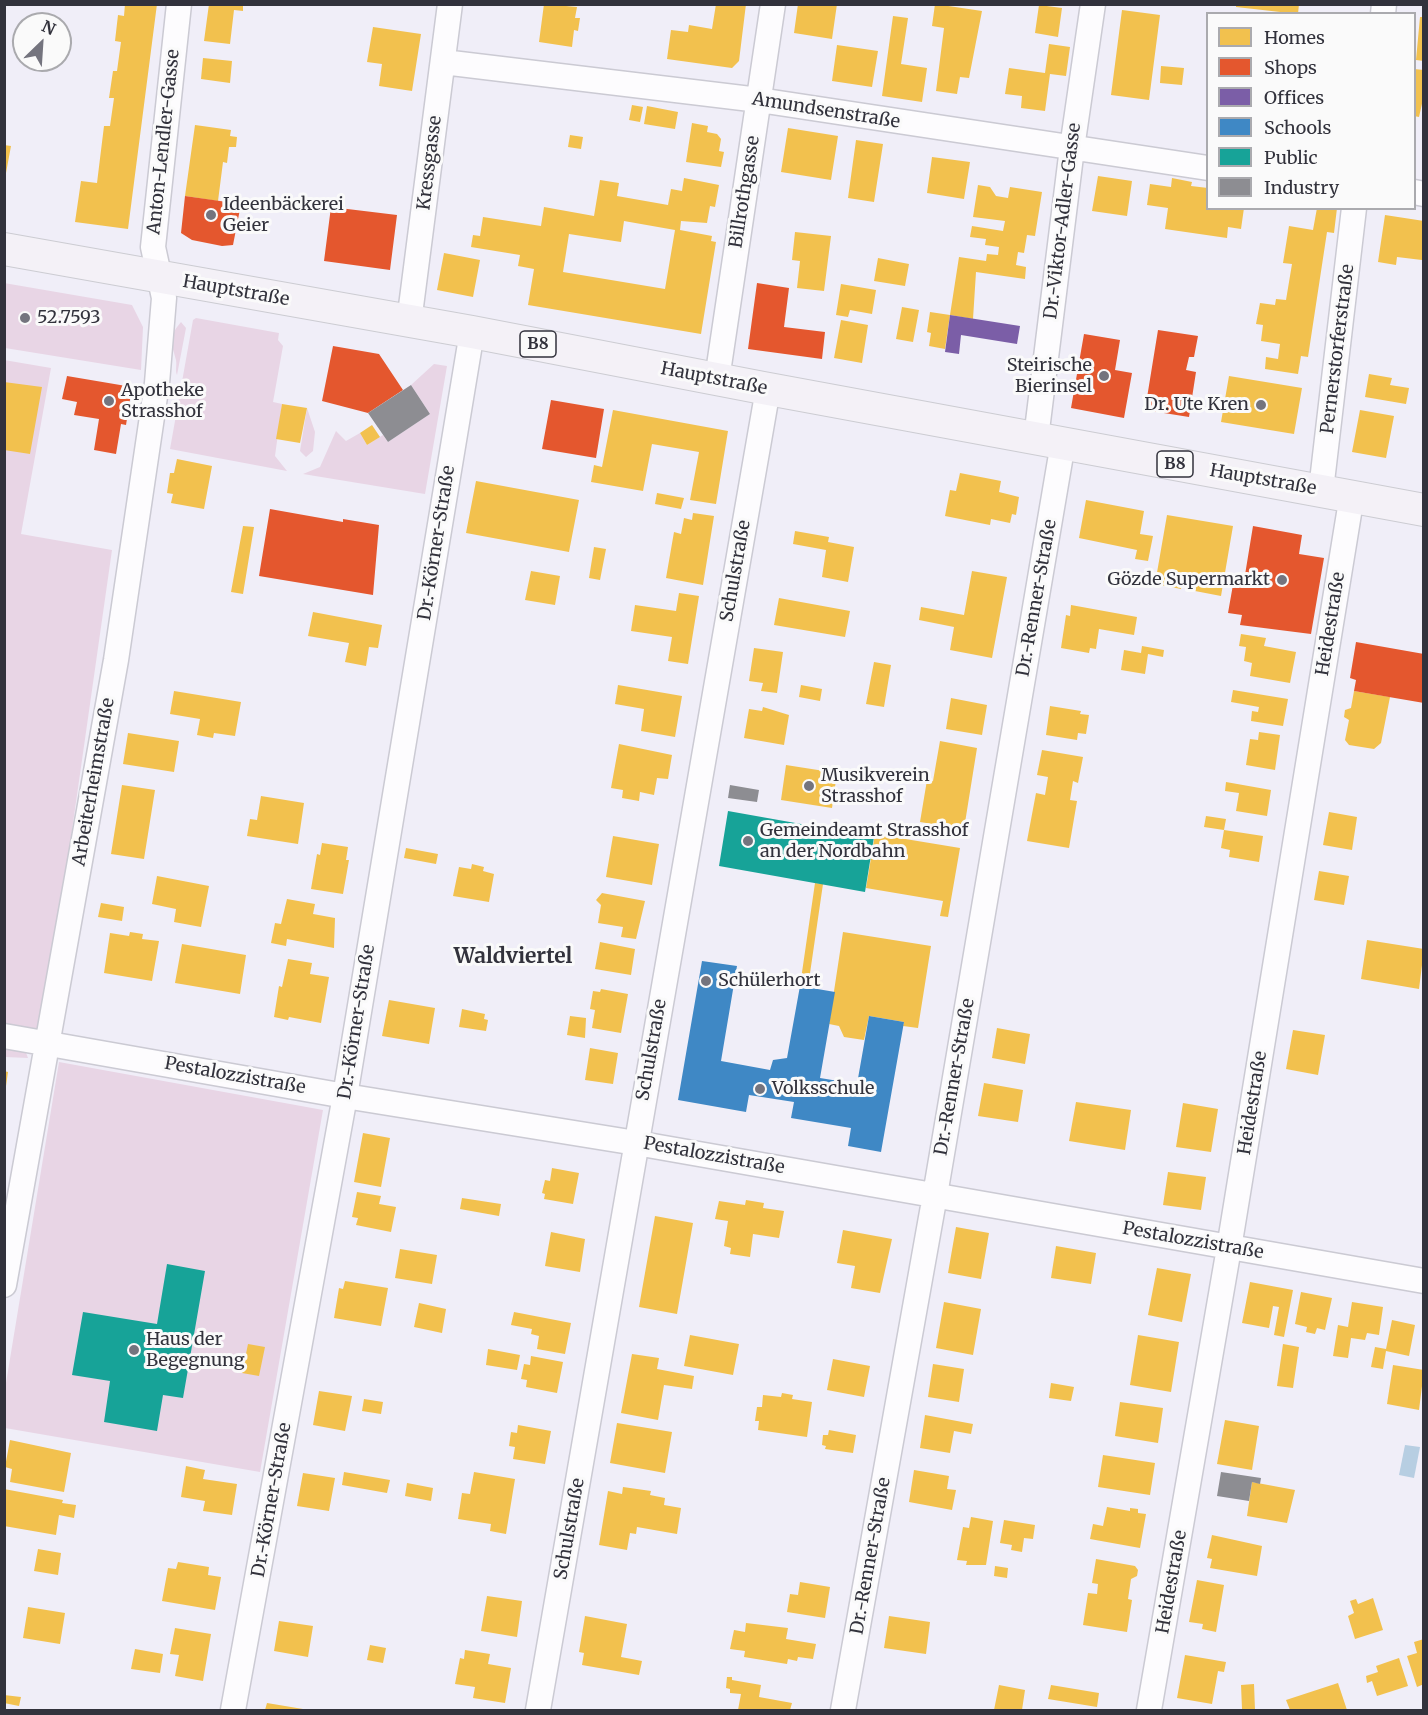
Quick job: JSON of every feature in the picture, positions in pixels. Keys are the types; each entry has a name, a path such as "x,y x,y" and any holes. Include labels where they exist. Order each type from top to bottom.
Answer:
{"main road":[{"name":"Hauptstraße","path":"4,249 472,332 1424,510"}],"street":[{"name":"Anton-Lendler-Gasse","path":"162,278 153,247 178,4"},
{"name":"Kressgasse","path":"409,322 450,4"},
{"name":"Billrothgasse","path":"717,379 773,4"},
{"name":"Dr.-Viktor-Adler-Gasse","path":"1050,441 1072,148 1094,4"},
{"name":"Amundsenstraße","path":"443,62 759,100 1206,168"},
{"name":"Pernerstorferstraße","path":"1321,490 1354,210"},
{"name":"Arbeiterheimstraße","path":"4,1285 116,660 157,383 164,305 162,278"},
{"name":"Dr.-Körner-Straße","path":"233,1710 345,1096 472,332"},
{"name":"Schulstraße","path":"538,1710 768,389"},
{"name":"Dr.-Renner-Straße","path":"843,1710 935,1195 1050,441"},
{"name":"Heidestraße","path":"1149,1710 1229,1248 1352,495"},
{"name":"Pestalozzistraße","path":"4,1036 345,1096 636,1143 1424,1281"}],"shaded area":[{"path":"4,283 132,305 143,327 141,370 5,348"},
{"path":"196,318 279,333 278,340 283,346 273,402 282,404 275,456 287,471 170,449 193,320"},
{"path":"181,322 186,328 177,375 171,341 173,333"},
{"path":"4,360 51,368 21,534 112,550 43,1033 5,1027"},
{"path":"434,364 447,366 425,494 303,474 320,467 336,431 346,441 360,433 367,445 383,435 388,442 430,414 411,385"},
{"path":"307,408 315,432 313,451 306,457 300,451"},
{"path":"4,1044 25,1050 28,1058 5,1057"},
{"path":"59,1062 323,1110 260,1472 5,1428 5,1389"}],"water":[{"path":"1405,1445 1420,1447 1414,1478 1399,1475"}],"building: Homes":[{"path":"125,4 157,4 128,229 75,222 81,181 97,183 104,126 110,126 114,98 109,98 113,71 117,71 121,42 115,41 118,15 124,16"},
{"path":"209,4 243,4 243,11 234,10 230,44 204,41"},
{"path":"544,4 577,7 575,18 580,18 578,31 574,30 572,47 539,42"},
{"path":"716,4 746,4 739,61 732,68 667,59 671,30 688,32 689,25 712,29"},
{"path":"798,4 837,4 832,39 794,33"},
{"path":"935,4 982,11 969,78 960,77 957,94 936,91 944,28 932,26"},
{"path":"1236,4 1299,4 1298,12 1236,7"},
{"path":"1039,5 1062,8 1058,37 1035,33"},
{"path":"1122,10 1160,15 1149,100 1111,95"},
{"path":"893,16 908,18 901,64 927,68 922,102 882,96"},
{"path":"1420,17 1424,17 1424,61 1416,60"},
{"path":"373,27 421,34 412,91 379,86 382,64 367,62"},
{"path":"1049,44 1070,47 1066,76 1050,74 1045,111 1021,108 1022,96 1005,94 1009,68 1045,73"},
{"path":"837,45 878,51 872,87 832,81"},
{"path":"203,58 232,61 230,83 201,79"},
{"path":"1161,66 1184,68 1182,85 1160,83"},
{"path":"1416,69 1424,70 1424,95 1419,117 1416,116"},
{"path":"632,105 643,107 640,122 629,120"},
{"path":"647,106 678,112 675,129 644,124"},
{"path":"692,123 708,126 707,132 717,134 721,139 719,151 724,152 721,167 686,162"},
{"path":"195,125 231,130 230,136 237,137 236,147 229,147 227,163 223,162 218,201 185,196"},
{"path":"788,128 838,136 831,180 781,172"},
{"path":"570,135 583,137 581,149 568,147"},
{"path":"856,140 883,144 874,202 848,198"},
{"path":"4,145 11,146 6,173 4,173"},
{"path":"932,157 970,162 964,199 927,193"},
{"path":"1098,176 1132,181 1127,216 1092,211"},
{"path":"684,178 719,185 715,207 710,206 707,223 681,221 680,230 712,236 711,241 716,242 701,334 528,305 534,269 518,266 520,255 471,247 473,235 480,236 483,217 541,226 544,207 594,216 600,180 619,183 617,196 668,205 671,189 682,191","holes":["624,221 675,230 665,289 563,272 569,234 621,242"]},
{"path":"1172,178 1192,182 1191,186 1206,188 1206,210 1244,210 1241,229 1228,227 1227,238 1165,229 1168,208 1147,205 1150,184 1171,187"},
{"path":"978,185 990,187 996,196 1008,198 1010,187 1042,192 1035,236 1027,235 1024,253 1018,252 1016,265 1026,267 1025,279 976,272 973,319 950,315 959,257 986,261 987,254 998,255 999,247 985,245 986,239 970,237 972,226 1003,231 1005,221 973,217"},
{"path":"1317,210 1337,210 1334,233 1327,232 1308,357 1301,356 1298,374 1265,369 1266,357 1278,359 1280,344 1261,341 1263,325 1256,324 1260,303 1275,305 1276,299 1286,300 1292,264 1283,263 1289,226 1313,230"},
{"path":"1385,215 1424,221 1424,263 1422,260 1397,257 1396,265 1378,262"},
{"path":"795,232 831,236 824,291 797,288 800,261 792,260"},
{"path":"444,253 480,260 473,297 437,290"},
{"path":"878,258 909,264 905,286 874,281"},
{"path":"841,284 876,290 872,314 850,310 848,317 836,315"},
{"path":"902,307 919,310 913,342 896,339"},
{"path":"930,312 950,315 945,349 929,346 931,333 927,332"},
{"path":"841,320 868,325 862,363 834,358"},
{"path":"1369,374 1392,378 1390,385 1409,388 1406,404 1365,397"},
{"name":"Dr. Ute Kren","path":"1229,376 1302,388 1294,434 1221,422"},
{"path":"4,382 42,387 30,454 4,450"},
{"path":"282,404 307,408 300,443 276,439"},
{"path":"613,410 728,431 716,504 690,500 699,452 652,444 643,491 591,482 594,465 602,467"},
{"path":"1360,410 1394,416 1386,458 1352,452"},
{"path":"372,425 380,437 367,445 360,433"},
{"path":"177,459 212,466 204,509 171,503 173,494 167,493 170,473 174,473"},
{"path":"960,473 1001,481 999,492 1019,497 1016,515 1012,514 1010,523 991,519 990,525 945,516 950,490 956,491"},
{"path":"476,481 579,500 569,552 466,533"},
{"path":"657,493 684,498 681,509 655,504"},
{"path":"1086,500 1144,511 1140,534 1153,536 1148,561 1135,559 1137,550 1079,538"},
{"path":"693,513 714,516 703,585 666,578 674,532 681,534 684,518 692,520"},
{"path":"1167,515 1233,526 1221,596 1195,591 1197,579 1183,576 1181,589 1155,584"},
{"path":"243,526 254,527 243,594 231,592"},
{"path":"795,531 829,537 828,542 854,547 848,582 822,577 826,550 793,544"},
{"path":"594,547 606,549 600,580 589,578"},
{"path":"531,571 560,576 555,605 525,600"},
{"path":"972,571 1007,577 992,658 950,650 954,627 919,620 921,607 964,615"},
{"path":"679,593 699,596 688,664 668,661 672,637 631,631 635,605 676,611"},
{"path":"779,598 850,611 845,637 774,625"},
{"path":"1071,605 1137,617 1134,635 1099,629 1096,649 1090,648 1089,653 1061,648 1066,615 1070,616"},
{"path":"313,612 382,625 378,648 369,647 366,666 345,662 349,643 308,636"},
{"path":"1241,634 1266,638 1264,646 1296,652 1290,683 1250,676 1252,663 1244,661 1246,647 1239,646"},
{"path":"1142,646 1164,650 1163,657 1148,654 1145,674 1121,670 1124,650 1141,653"},
{"path":"754,648 783,652 777,693 761,691 763,683 749,681"},
{"path":"874,662 891,665 884,707 866,704"},
{"path":"618,685 682,696 675,737 641,731 644,709 615,704"},
{"path":"801,685 822,689 820,701 799,697"},
{"path":"1233,690 1288,699 1283,726 1251,721 1252,711 1258,712 1259,707 1231,702"},
{"path":"174,691 241,702 235,736 214,733 213,738 197,735 200,719 170,714"},
{"path":"1354,691 1390,697 1381,743 1374,749 1349,745 1345,740 1349,720 1344,717 1345,710 1351,708"},
{"path":"951,698 987,705 982,735 946,729"},
{"path":"1050,706 1081,711 1080,714 1089,715 1086,734 1078,733 1077,740 1046,735"},
{"path":"763,707 789,715 784,745 744,738 749,709 762,711"},
{"path":"1259,732 1280,735 1275,770 1246,765 1250,739 1258,740"},
{"path":"128,733 179,741 174,772 123,764"},
{"path":"940,741 977,748 964,829 920,822 927,780 933,781"},
{"path":"619,744 672,755 668,779 657,778 654,795 640,792 639,801 622,798 623,790 611,788"},
{"path":"1042,750 1083,757 1078,783 1073,781 1070,800 1077,801 1069,848 1027,841 1036,793 1045,795 1048,777 1037,775"},
{"name":"Musikverein Strasshof","path":"786,765 837,773 832,808 781,800"},
{"path":"1226,782 1271,790 1267,816 1236,811 1239,793 1225,791"},
{"path":"122,785 155,790 144,859 111,854"},
{"path":"261,796 304,803 298,844 247,836 250,819 257,820"},
{"path":"1329,812 1357,817 1352,850 1323,845"},
{"path":"1206,816 1226,819 1224,830 1204,827"},
{"path":"1224,830 1263,836 1259,862 1229,857 1230,850 1221,848"},
{"path":"875,834 960,848 948,917 940,916 943,901 866,888"},
{"path":"613,836 659,844 652,885 606,877"},
{"path":"322,843 348,847 346,860 349,860 343,894 311,889 317,854 320,855"},
{"path":"406,848 438,854 436,864 404,858"},
{"path":"472,864 484,867 483,871 494,874 489,902 453,896 459,867 471,869"},
{"path":"1319,871 1349,876 1344,905 1314,900"},
{"path":"157,876 209,886 201,927 174,922 176,909 152,904"},
{"path":"815,883 823,884 808,987 800,986"},
{"path":"602,893 645,901 636,939 621,937 623,927 598,923 601,905 596,900"},
{"path":"287,899 315,904 313,914 335,918 334,948 287,939 286,946 271,943 275,923 281,924"},
{"path":"101,903 124,907 122,921 98,917"},
{"path":"130,932 143,934 142,939 159,941 152,981 104,973 110,933 129,936"},
{"path":"843,932 931,946 918,1028 903,1026 904,1022 869,1016 864,1040 844,1037 839,1026 829,1024"},
{"path":"1367,940 1424,949 1419,989 1361,979"},
{"path":"600,942 635,949 631,975 595,969"},
{"path":"182,944 246,955 240,994 175,983"},
{"path":"288,959 312,963 310,974 329,977 321,1023 289,1017 288,1020 274,1017 279,986 282,987"},
{"path":"601,989 628,994 621,1033 592,1028 595,1010 590,1009 593,991 600,992"},
{"path":"389,1000 435,1008 429,1044 382,1036"},
{"path":"462,1009 485,1014 484,1019 488,1020 486,1031 459,1027"},
{"path":"570,1016 586,1018 585,1038 567,1035"},
{"path":"997,1028 1030,1034 1025,1064 992,1058"},
{"path":"1293,1030 1325,1035 1318,1075 1286,1069"},
{"path":"590,1048 618,1053 613,1084 585,1080"},
{"path":"4,1071 8,1072 6,1086 4,1086"},
{"path":"984,1083 1023,1090 1018,1122 978,1116"},
{"path":"1076,1102 1131,1110 1125,1150 1069,1141"},
{"path":"1183,1103 1218,1109 1211,1152 1176,1147"},
{"path":"363,1133 390,1138 381,1187 354,1182"},
{"path":"552,1168 579,1173 573,1204 544,1199 545,1194 542,1193 545,1180 550,1181"},
{"path":"1168,1172 1206,1177 1201,1210 1163,1205"},
{"path":"357,1192 381,1196 379,1204 396,1207 391,1232 356,1225 358,1218 352,1217"},
{"path":"462,1198 501,1204 499,1216 460,1209"},
{"path":"746,1200 764,1203 763,1208 784,1211 779,1238 753,1234 750,1257 730,1254 731,1248 724,1246 728,1221 715,1219 719,1201 745,1205"},
{"path":"655,1216 693,1223 677,1314 639,1307"},
{"path":"956,1227 989,1233 981,1279 948,1273"},
{"path":"843,1230 892,1239 880,1293 851,1288 855,1266 837,1263"},
{"path":"551,1232 585,1239 580,1272 545,1266"},
{"path":"1056,1246 1096,1253 1091,1284 1051,1278"},
{"path":"400,1249 437,1255 432,1284 395,1278"},
{"path":"1157,1268 1191,1274 1182,1322 1148,1315"},
{"path":"345,1281 388,1288 381,1326 334,1318 339,1288 343,1289"},
{"path":"1250,1282 1293,1290 1284,1337 1274,1335 1279,1307 1273,1306 1269,1328 1242,1323"},
{"path":"1301,1292 1332,1298 1325,1330 1317,1328 1315,1334 1306,1332 1307,1327 1295,1324"},
{"path":"944,1302 981,1309 973,1355 936,1348"},
{"path":"1352,1302 1383,1307 1379,1335 1367,1333 1365,1340 1351,1338 1348,1358 1333,1356 1338,1325 1348,1327"},
{"path":"419,1303 446,1309 442,1333 414,1327"},
{"path":"514,1312 571,1323 565,1354 537,1349 539,1336 531,1334 532,1329 511,1325"},
{"path":"1392,1320 1415,1325 1409,1356 1386,1351 1383,1369 1371,1367 1375,1347 1386,1349"},
{"path":"690,1335 739,1344 733,1375 684,1366"},
{"path":"1138,1335 1179,1342 1171,1392 1130,1385"},
{"path":"248,1344 265,1347 259,1376 242,1373"},
{"path":"1283,1344 1299,1347 1293,1388 1277,1386"},
{"path":"488,1349 520,1355 517,1370 486,1365"},
{"path":"632,1354 659,1358 657,1369 694,1376 692,1389 664,1385 658,1420 621,1413"},
{"path":"531,1356 563,1362 557,1393 526,1387 527,1380 521,1379 524,1364 530,1365"},
{"path":"833,1359 870,1366 864,1397 827,1390"},
{"path":"933,1364 964,1369 959,1402 928,1397"},
{"path":"1393,1365 1424,1370 1419,1410 1387,1404"},
{"path":"1051,1383 1074,1387 1071,1401 1049,1398"},
{"path":"319,1391 352,1396 345,1431 313,1425"},
{"path":"782,1393 793,1395 792,1399 812,1402 807,1437 758,1430 759,1421 755,1421 757,1407 762,1407 763,1395 781,1397"},
{"path":"364,1399 383,1402 381,1414 362,1411"},
{"path":"1120,1402 1163,1408 1158,1443 1115,1436"},
{"path":"925,1415 973,1424 971,1434 954,1431 950,1453 920,1448"},
{"path":"1225,1420 1259,1426 1252,1470 1217,1464"},
{"path":"617,1423 672,1432 665,1473 610,1463"},
{"path":"518,1425 551,1431 545,1464 513,1459 515,1447 509,1446 511,1432 517,1433"},
{"path":"829,1430 856,1435 853,1453 825,1449 826,1446 822,1445 823,1435 828,1435"},
{"path":"10,1440 71,1453 64,1492 10,1482 12,1469 5,1467"},
{"path":"1103,1455 1155,1463 1150,1495 1098,1487"},
{"path":"186,1466 205,1470 203,1479 237,1484 232,1515 203,1511 205,1501 181,1497"},
{"path":"914,1470 949,1476 947,1489 956,1490 952,1510 909,1502"},
{"path":"344,1472 390,1480 387,1493 342,1485"},
{"path":"474,1472 515,1479 506,1534 490,1531 491,1524 458,1519 462,1493 470,1494"},
{"path":"303,1473 335,1478 329,1511 297,1506"},
{"path":"1252,1482 1295,1490 1287,1523 1247,1516"},
{"path":"407,1483 433,1488 431,1501 405,1496"},
{"path":"623,1487 651,1491 650,1495 665,1498 664,1505 681,1508 677,1534 637,1527 636,1534 630,1533 627,1550 599,1545 608,1491 622,1494"},
{"path":"4,1489 63,1500 62,1503 76,1505 74,1518 59,1515 56,1535 4,1526"},
{"path":"1107,1507 1130,1511 1130,1508 1138,1509 1138,1513 1146,1514 1140,1548 1090,1539 1093,1524 1103,1526"},
{"path":"971,1517 993,1521 986,1565 966,1565 967,1561 957,1560 963,1527 969,1528"},
{"path":"1004,1520 1035,1525 1033,1539 1024,1538 1022,1552 1011,1550 1012,1545 1000,1543"},
{"path":"1212,1535 1262,1546 1257,1576 1210,1568 1212,1559 1207,1558"},
{"path":"38,1549 61,1553 58,1575 34,1571"},
{"path":"1096,1559 1135,1566 1138,1570 1137,1576 1131,1579 1128,1599 1132,1600 1127,1632 1083,1625 1088,1593 1097,1594 1098,1584 1092,1583"},
{"path":"178,1562 209,1567 208,1575 221,1577 215,1610 162,1601 168,1568 176,1569"},
{"path":"995,1566 1008,1568 1007,1578 994,1576"},
{"path":"1197,1580 1224,1585 1216,1632 1202,1629 1203,1624 1189,1622"},
{"path":"800,1582 830,1587 825,1618 787,1612 790,1594 798,1595"},
{"path":"487,1596 522,1601 517,1637 481,1631"},
{"path":"1373,1598 1383,1630 1355,1639 1348,1616 1354,1613 1350,1601 1356,1599 1358,1604"},
{"path":"28,1607 65,1613 60,1644 23,1638"},
{"path":"585,1616 627,1624 621,1657 642,1661 639,1675 582,1665 584,1653 579,1652"},
{"path":"889,1616 930,1622 926,1654 884,1648"},
{"path":"279,1621 313,1626 308,1657 274,1651"},
{"path":"746,1623 788,1628 786,1639 816,1644 813,1659 798,1657 797,1661 788,1659 787,1664 744,1657 745,1651 730,1649 734,1630 745,1632"},
{"path":"175,1628 211,1634 203,1681 175,1676 179,1655 170,1654"},
{"path":"1424,1639 1424,1684 1417,1687 1407,1656 1417,1653 1414,1642"},
{"path":"370,1645 386,1648 383,1663 367,1660"},
{"path":"135,1649 163,1654 160,1673 131,1669"},
{"path":"465,1650 490,1654 488,1664 511,1668 505,1703 473,1698 475,1687 455,1684 460,1658 464,1659"},
{"path":"1185,1655 1226,1662 1224,1672 1218,1671 1212,1704 1177,1698"},
{"path":"1399,1658 1408,1686 1377,1696 1372,1681 1367,1683 1366,1676 1378,1672 1376,1666"},
{"path":"727,1677 761,1685 759,1697 792,1703 790,1710 738,1710 741,1694 730,1693 730,1689 726,1688"},
{"path":"1338,1683 1347,1710 1290,1710 1286,1700"},
{"path":"1254,1684 1255,1710 1242,1709 1241,1685"},
{"path":"999,1685 1025,1690 1022,1710 994,1710"},
{"path":"1051,1685 1099,1693 1097,1707 1048,1699"},
{"path":"4,1695 21,1697 19,1706 4,1703"},
{"path":"267,1703 303,1709 265,1710"}],"building: Shops":[{"name":"Ideenbäckerei Geier","path":"185,196 241,204 233,245 222,246 192,240 181,233"},
{"path":"331,207 397,215 390,270 324,261"},
{"path":"757,283 789,288 784,327 825,332 822,359 748,349"},
{"path":"1158,330 1198,336 1194,357 1189,357 1186,370 1196,372 1189,417 1145,410"},
{"name":"Steirische Bierinsel","path":"1084,334 1120,340 1115,370 1132,373 1124,418 1071,408"},
{"path":"333,346 379,354 403,390 368,413 322,401"},
{"path":"67,376 132,387 126,425 121,424 116,454 94,450 99,419 74,415 77,402 62,399"},
{"path":"551,400 604,409 596,458 542,449"},
{"path":"270,509 343,522 343,519 379,525 373,595 259,576"},
{"name":"Gözde Supermarkt","path":"1253,526 1302,535 1299,554 1324,558 1311,634 1240,625 1242,615 1228,613 1234,579 1244,581"},
{"path":"1356,642 1424,654 1424,703 1354,691 1356,680 1350,678"}],"building: Offices":[{"path":"950,315 1020,326 1017,344 961,335 959,354 945,352"}],"building: Schools":[{"path":"702,961 737,966 721,1061 770,1070 773,1060 787,1058 800,986 835,992 820,1078 857,1084 869,1016 904,1022 881,1152 848,1146 851,1128 791,1118 794,1102 749,1095 746,1112 678,1100"}],"building: Public":[{"path":"728,811 874,837 865,892 719,866"},
{"name":"Haus der Begegnung","path":"167,1264 205,1271 183,1398 163,1395 157,1431 104,1422 110,1381 72,1375 83,1312 157,1324"}],"building: Industry":[{"path":"411,385 430,414 388,442 368,413"},
{"path":"730,785 759,790 757,802 728,798"},
{"path":"1221,1472 1261,1478 1260,1484 1252,1482 1249,1501 1217,1496"}],"place":[{"name":"Ideenbäckerei Geier","path":"211,215"},
{"name":"52.7593","path":"25,318"},
{"name":"Steirische Bierinsel","path":"1104,376"},
{"name":"Apotheke Strasshof","path":"109,401"},
{"name":"Dr. Ute Kren","path":"1261,405"},
{"name":"Gözde Supermarkt","path":"1282,580"},
{"name":"Musikverein Strasshof","path":"809,786"},
{"name":"Gemeindeamt Strasshof an der Nordbahn","path":"748,841"},
{"name":"Schülerhort","path":"706,981"},
{"name":"Volksschule","path":"760,1089"},
{"name":"Haus der Begegnung","path":"134,1350"}],"district":[{"name":"Waldviertel","path":"513,957"}]}
